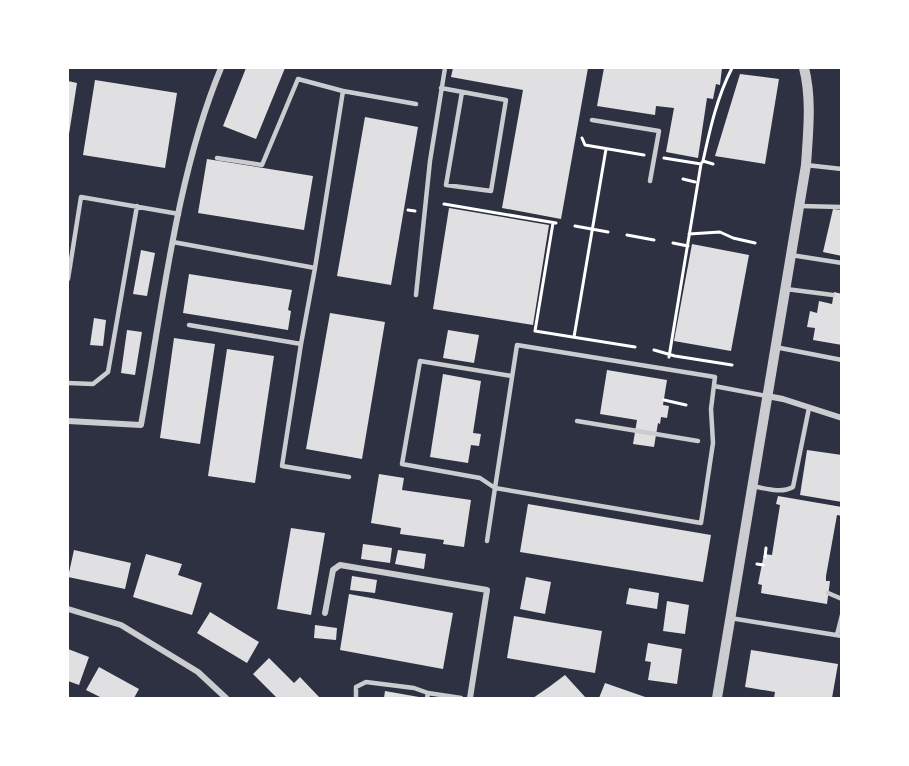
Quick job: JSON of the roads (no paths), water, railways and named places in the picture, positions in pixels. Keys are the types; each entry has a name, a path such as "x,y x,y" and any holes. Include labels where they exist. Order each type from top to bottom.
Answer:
{"street":[{"path":"68,421 141,425 179,214 194,148 221,68"},
{"path":"717,699 806,165 809,128 807,81 804,68"},
{"path":"767,396 842,418"},
{"path":"325,613 333,570 340,566 487,590 470,699"},
{"path":"68,609 120,625 198,672 226,699"}],"lane":[{"path":"416,295 429,161 445,68"},
{"path":"217,158 262,165 298,79 343,91 416,104"},
{"path":"441,88 507,100 491,191 446,185 462,92"},
{"path":"343,91 282,466 349,477"},
{"path":"592,120 659,131 650,182"},
{"path":"806,165 842,170"},
{"path":"68,279 81,197 179,214"},
{"path":"68,383 93,384 108,372 137,206"},
{"path":"800,206 842,207"},
{"path":"173,242 315,268"},
{"path":"791,255 842,263"},
{"path":"786,289 833,295"},
{"path":"189,325 301,344"},
{"path":"487,541 495,488 512,376 517,345 715,377 711,409 713,443 701,523 495,488 480,478 402,464 420,361 512,376"},
{"path":"776,347 842,360"},
{"path":"714,386 767,396"},
{"path":"751,486 781,490 793,487 808,408"},
{"path":"577,421 698,441"},
{"path":"828,593 842,599"},
{"path":"730,618 839,636 842,615"},
{"path":"356,699 356,687 366,682 414,688 427,696 461,699"}]}
